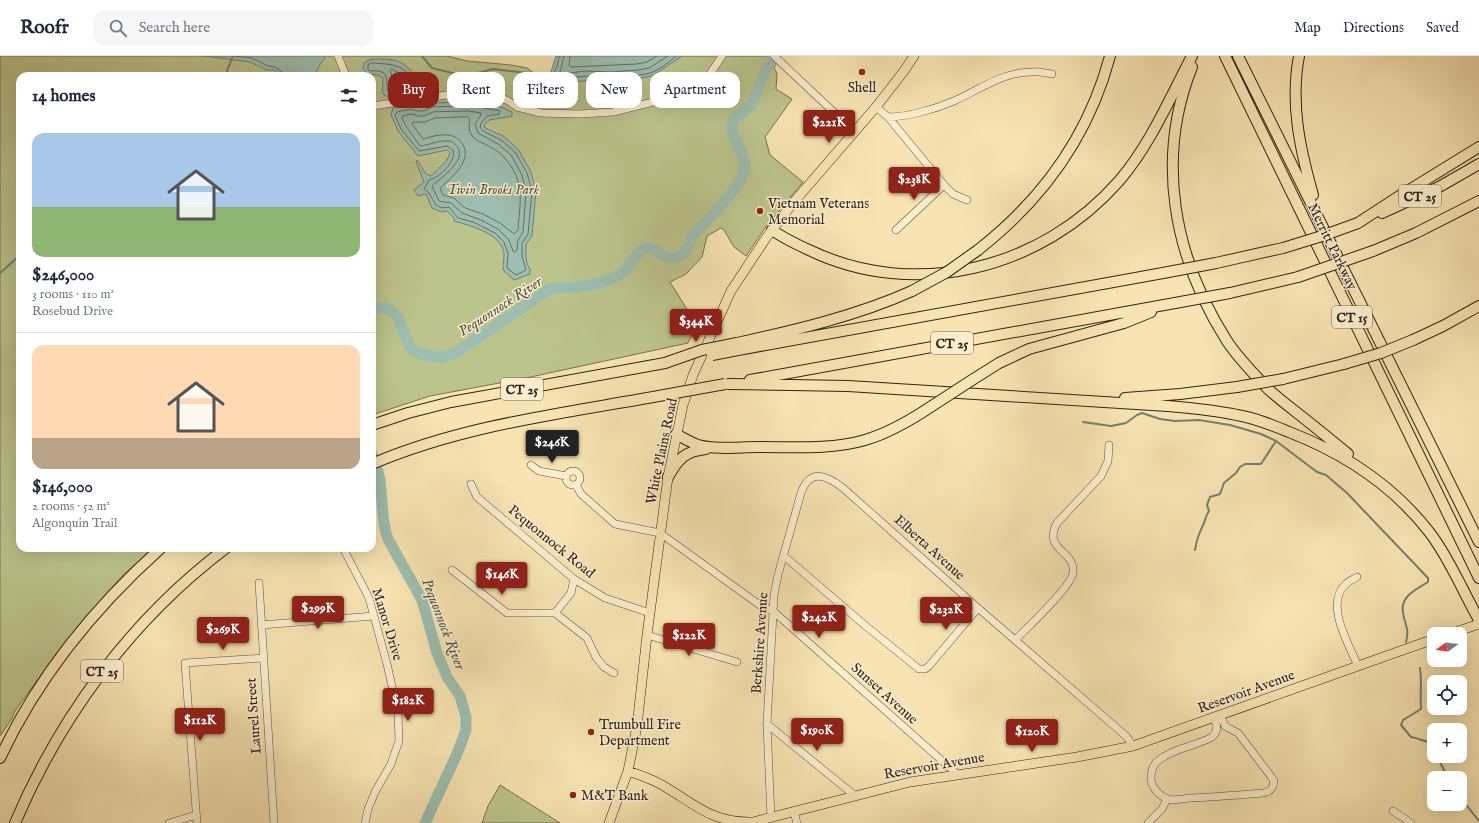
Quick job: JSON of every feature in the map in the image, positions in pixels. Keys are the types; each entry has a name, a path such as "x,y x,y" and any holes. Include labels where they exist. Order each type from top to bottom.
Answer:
{"highway":[{"path":"737,346 881,304 912,291 947,272 978,250 999,233 1028,204 1071,149 1094,104 1104,78 1110,56"},
{"path":"772,230 784,238 834,261 866,270 890,274 915,275 947,273 978,267 1012,256 1043,242 1062,230 1090,209 1118,182 1142,149 1192,56"},
{"path":"1196,56 1180,105 1174,140 1172,174 1173,192 1185,254 1210,312 1228,342 1270,390 1359,463 1412,511 1431,534 1479,620"},
{"name":"Merritt Parkway","path":"1226,56 1479,578"},
{"name":"Merritt Parkway","path":"1238,56 1479,542"},
{"path":"1299,56 1296,88 1296,119 1298,138 1320,220"},
{"path":"1358,223 1479,147"},
{"name":"CT 25","path":"376,423 414,411 458,400 665,363 737,346 1162,273 1283,248 1358,223 1419,197 1479,164"},
{"name":"CT 25","path":"376,462 395,454 437,440 480,429 1230,293 1334,266 1429,227 1479,201"},
{"path":"676,434 698,445 722,447 822,446 854,443 875,437 895,428 999,363 1029,349 1124,323 1176,303"},
{"path":"1039,398 1099,398 1180,394 1237,387 1283,379 1381,353 1443,326 1479,306"},
{"path":"727,384 848,386 1184,407 1266,422 1330,449 1360,468 1392,492"},
{"path":"668,476 680,459 689,453 722,447"},
{"name":"CT 25","path":"0,758 34,697 72,643 116,591 157,552"},
{"name":"CT 25","path":"15,823 50,750 73,712 103,670 126,641 156,609 188,579 221,552"}],"main road":[{"name":"White Plains Road","path":"609,823 628,771 638,717 647,634 668,476 683,405 693,375 731,291 772,230 854,131 876,107 913,57"},
{"path":"1467,628 1479,624"},
{"name":"Reservoir Avenue","path":"628,771 662,785 697,808 719,819 753,822 854,795 910,782 1077,757 1133,746 1427,642"}],"street":[{"path":"338,56 344,72"},
{"path":"376,105 460,93 507,100 518,107 541,113 579,114 613,112 661,100 696,86 706,80 722,56"},
{"path":"774,56 854,131"},
{"path":"888,117 898,117 938,107 954,101 997,79 1031,72 1052,74"},
{"path":"876,107 888,117 944,185 954,194 967,200"},
{"path":"896,230 944,185"},
{"path":"1016,640 1064,590 1071,579 1073,572 1072,565 1069,558 1055,544 1053,538 1054,529 1057,523 1101,476 1108,461 1109,445"},
{"path":"532,466 539,471 566,476"},
{"path":"570,472 578,473 579,481 576,485 570,485 566,482 566,476 570,472"},
{"name":"Elberta Avenue","path":"811,478 816,476 824,477 843,488 978,608 1126,736 1133,746"},
{"name":"Berkshire Avenue","path":"771,818 767,724 773,611 778,575 800,493 806,482 811,478"},
{"name":"Pequonnock Road","path":"471,484 477,497 574,579 605,598 650,613"},
{"path":"576,485 581,494 615,524 660,533"},
{"name":"Sunset Avenue","path":"660,533 761,606 773,611 957,774"},
{"name":"Manor Drive","path":"345,552 369,598 398,713 399,742 390,764 375,792 368,809 365,823"},
{"path":"784,556 912,664 922,669 929,666 978,608"},
{"path":"452,570 507,612 555,613 587,638 596,657 604,667 614,673"},
{"path":"1357,577 1346,584 1339,596 1337,609 1340,622 1358,666"},
{"path":"555,613 571,593 574,579"},
{"name":"Laurel Street","path":"259,583 274,823"},
{"path":"261,625 374,616"},
{"path":"647,634 737,662"},
{"path":"197,823 185,663 263,658"},
{"path":"1217,716 1225,726 1238,733 1270,774 1274,781 1272,789 1263,793 1203,798 1167,799 1158,793 1153,786 1151,776 1154,765 1158,760 1166,755 1212,737 1218,728 1217,716"},
{"path":"767,724 854,795"},
{"path":"1148,823 1162,809 1167,799"},
{"path":"1393,811 1411,823"},
{"path":"794,812 797,823"},
{"path":"169,823 196,815"}],"green space":[{"name":"Twin Brooks Park","path":"0,56 447,56 467,61 511,65 527,68 532,72 513,72 513,108 578,108 578,78 586,76 586,108 642,108 642,72 602,72 670,56 780,56 774,68 777,73 776,89 792,99 765,137 770,155 803,182 765,228 746,256 734,247 724,230 721,228 707,236 702,257 686,274 670,282 690,314 699,321 688,343 526,378 430,396 376,414 376,72 16,72 16,552 150,552 124,574 83,620 56,654 15,711 11,720 0,736"},
{"path":"500,785 560,823 482,823 488,806"}],"water":[{"path":"204,56 324,56 325,58 317,72 276,72 274,70 267,70 250,62"},
{"path":"556,56 682,56 658,72 650,72 650,76 642,78 642,72 586,72 586,81 578,81 578,72 551,72"},
{"path":"371,59 386,59 401,63 412,72 388,72 388,96 386,96 382,91 382,77 376,75 376,72 366,72 363,69 364,63"},
{"path":"439,103 447,103 447,108 503,108 512,112 512,116 489,120 484,125 485,128 503,136 518,149 531,172 536,191 532,236 526,244 527,264 530,269 530,274 514,280 503,270 504,254 498,241 492,236 476,228 454,221 454,218 447,211 442,212 432,208 426,194 418,196 414,190 424,182 416,162 417,160 426,174 431,176 447,160 450,153 447,150 418,156 398,131 391,115 393,108 439,108"}],"waterway":[{"path":"227,72 233,56"},
{"path":"422,56 432,68 466,76 493,69 520,72"},
{"name":"Pequonnock River","path":"376,309 383,308 391,310 396,315 410,346 416,352 432,357 446,356 456,353 548,290 588,286 618,276 626,270 639,253 645,248 653,249 669,258 681,255 684,253 694,235 726,200 740,180 744,171 745,162 733,135 732,125 737,116 750,106 767,67 776,56"},
{"path":"0,273 16,259"},
{"path":"1083,422 1111,426 1126,423 1142,413 1160,419 1175,421 1199,420 1230,425 1261,434 1276,441 1317,472 1326,475 1347,493 1428,578 1428,582 1414,590 1404,602 1403,612 1407,629 1406,642"},
{"path":"1195,550 1198,536 1209,511 1207,505 1210,497 1220,494 1224,483 1236,473 1240,467 1245,464 1261,464 1276,441"},
{"name":"Pequonnock River","path":"376,465 381,488 383,518 388,539 422,600 437,653 447,677 460,696 466,717 466,730 457,754 425,823"},
{"path":"1420,668 1421,709 1403,720 1401,725 1411,737 1427,741"},
{"path":"1440,763 1444,771"},
{"path":"1467,806 1479,821"}],"place":[{"name":"Shell","path":"862,72"},
{"name":"Vietnam Veterans Memorial","path":"760,211"},
{"name":"Trumbull Fire Department","path":"591,732"},
{"name":"M&T Bank","path":"573,795"}]}
